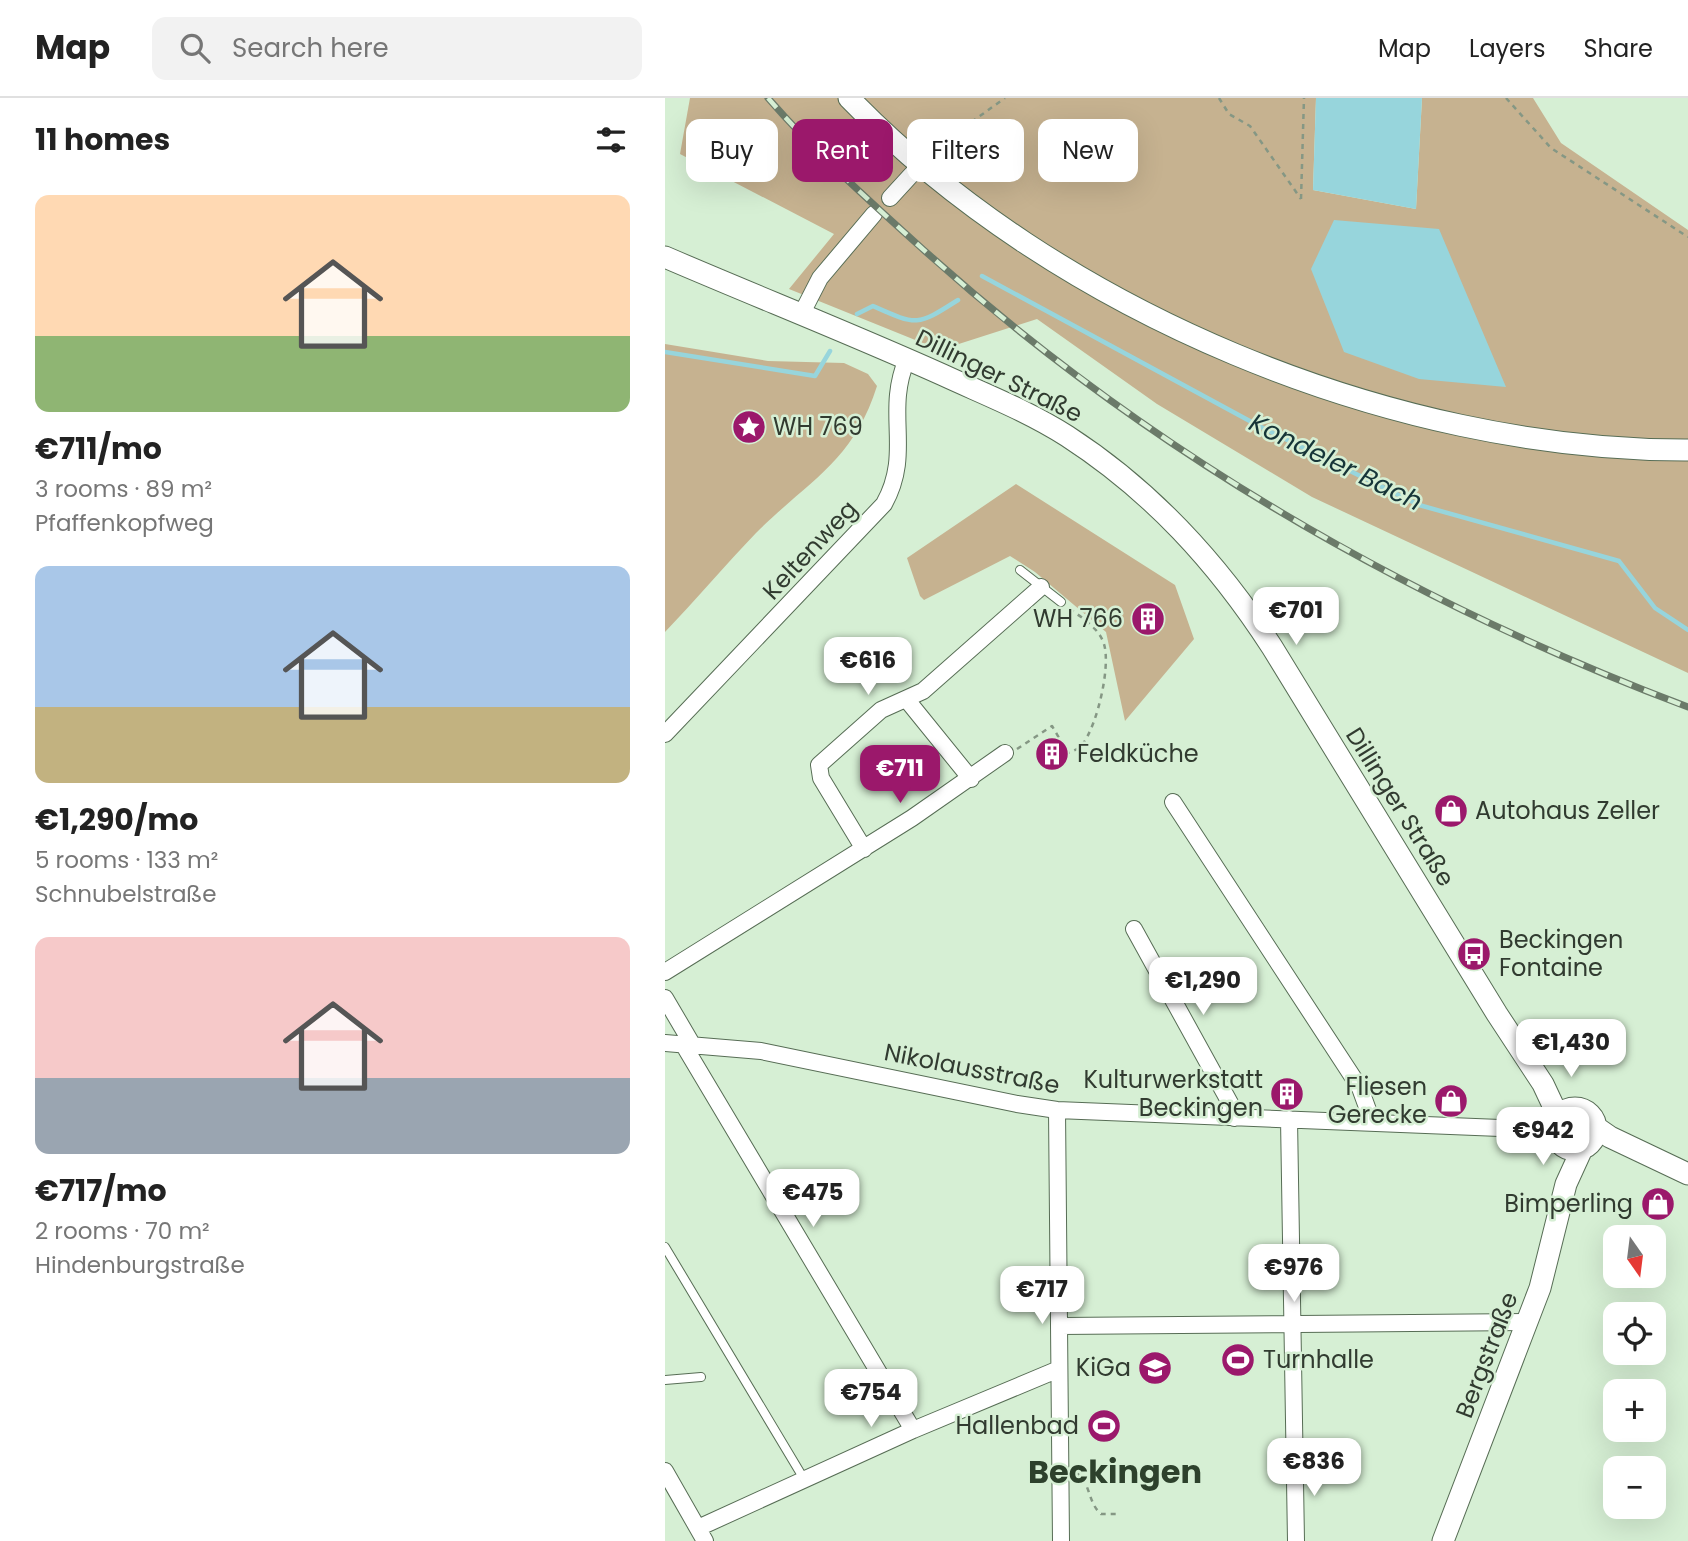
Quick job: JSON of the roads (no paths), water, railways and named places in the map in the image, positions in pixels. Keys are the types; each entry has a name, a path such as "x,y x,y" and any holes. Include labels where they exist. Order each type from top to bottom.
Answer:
{"street":[{"path":"849,98 920,164 1016,236 1129,304 1250,360 1328,389 1469,425 1604,445 1688,450"},
{"path":"890,198 907,179"},
{"path":"801,315 820,278 874,214"},
{"name":"Dillinger Straße","path":"665,257 907,359 1065,435 1147,496 1215,566 1272,647 1490,1003 1572,1131 1610,1137 1654,1156 1664,1165 1688,1174"},
{"name":"Keltenweg","path":"665,734 884,505 898,471 896,395 907,359"},
{"path":"864,849 821,778 819,765 881,710 923,691 1041,587"},
{"path":"907,699 971,779"},
{"path":"665,972 864,849 971,779 1005,753"},
{"path":"1173,802 1360,1088 1372,1121"},
{"path":"1134,929 1230,1103 1234,1118"},
{"path":"665,998 687,1044 913,1430"},
{"name":"Nikolausstraße","path":"665,1043 761,1051 1017,1104 1058,1110 1572,1131"},
{"path":"1058,1110 1061,1541"},
{"path":"1289,1119 1296,1541"},
{"name":"Bergstraße","path":"1443,1541 1528,1322 1551,1251 1566,1184 1572,1131"},
{"path":"1060,1326 1528,1322"},
{"path":"665,1471 701,1535 804,1479 1059,1369"}],"lane":[{"path":"1020,570 1062,602"},
{"path":"665,1247 804,1479"},
{"path":"665,1380 701,1377"}],"water":[{"path":"1316,98 1422,98 1416,209 1313,190"},
{"path":"1334,220 1439,229 1506,387 1419,379 1344,352 1311,269"}],"waterway":[{"name":"Kondeler Bach","path":"982,276 1259,426 1419,505 1619,561 1655,608 1688,630"},
{"name":"Kondeler Bach","path":"857,314 873,306 909,320 925,319 958,300"},
{"name":"Kondeler Bach","path":"665,352 815,376 830,351"}],"railway":[{"path":"768,98 859,191 1002,317 1092,387 1184,451 1280,511 1378,567 1479,618 1583,665 1688,707"}],"place":[{"name":"WH 769","path":"749,427"},
{"name":"WH 766","path":"1148,619"},
{"name":"Feldküche","path":"1052,754"},
{"name":"Autohaus Zeller","path":"1451,811"},
{"name":"Beckingen Fontaine","path":"1474,954"},
{"name":"Kulturwerkstatt Beckingen","path":"1287,1094"},
{"name":"Fliesen Gerecke","path":"1451,1101"},
{"name":"Bimperling","path":"1658,1204"},
{"name":"Turnhalle","path":"1238,1360"},
{"name":"KiGa","path":"1155,1368"},
{"name":"Hallenbad","path":"1104,1426"}],"district":[{"name":"Beckingen","path":"1115,1472"}]}
